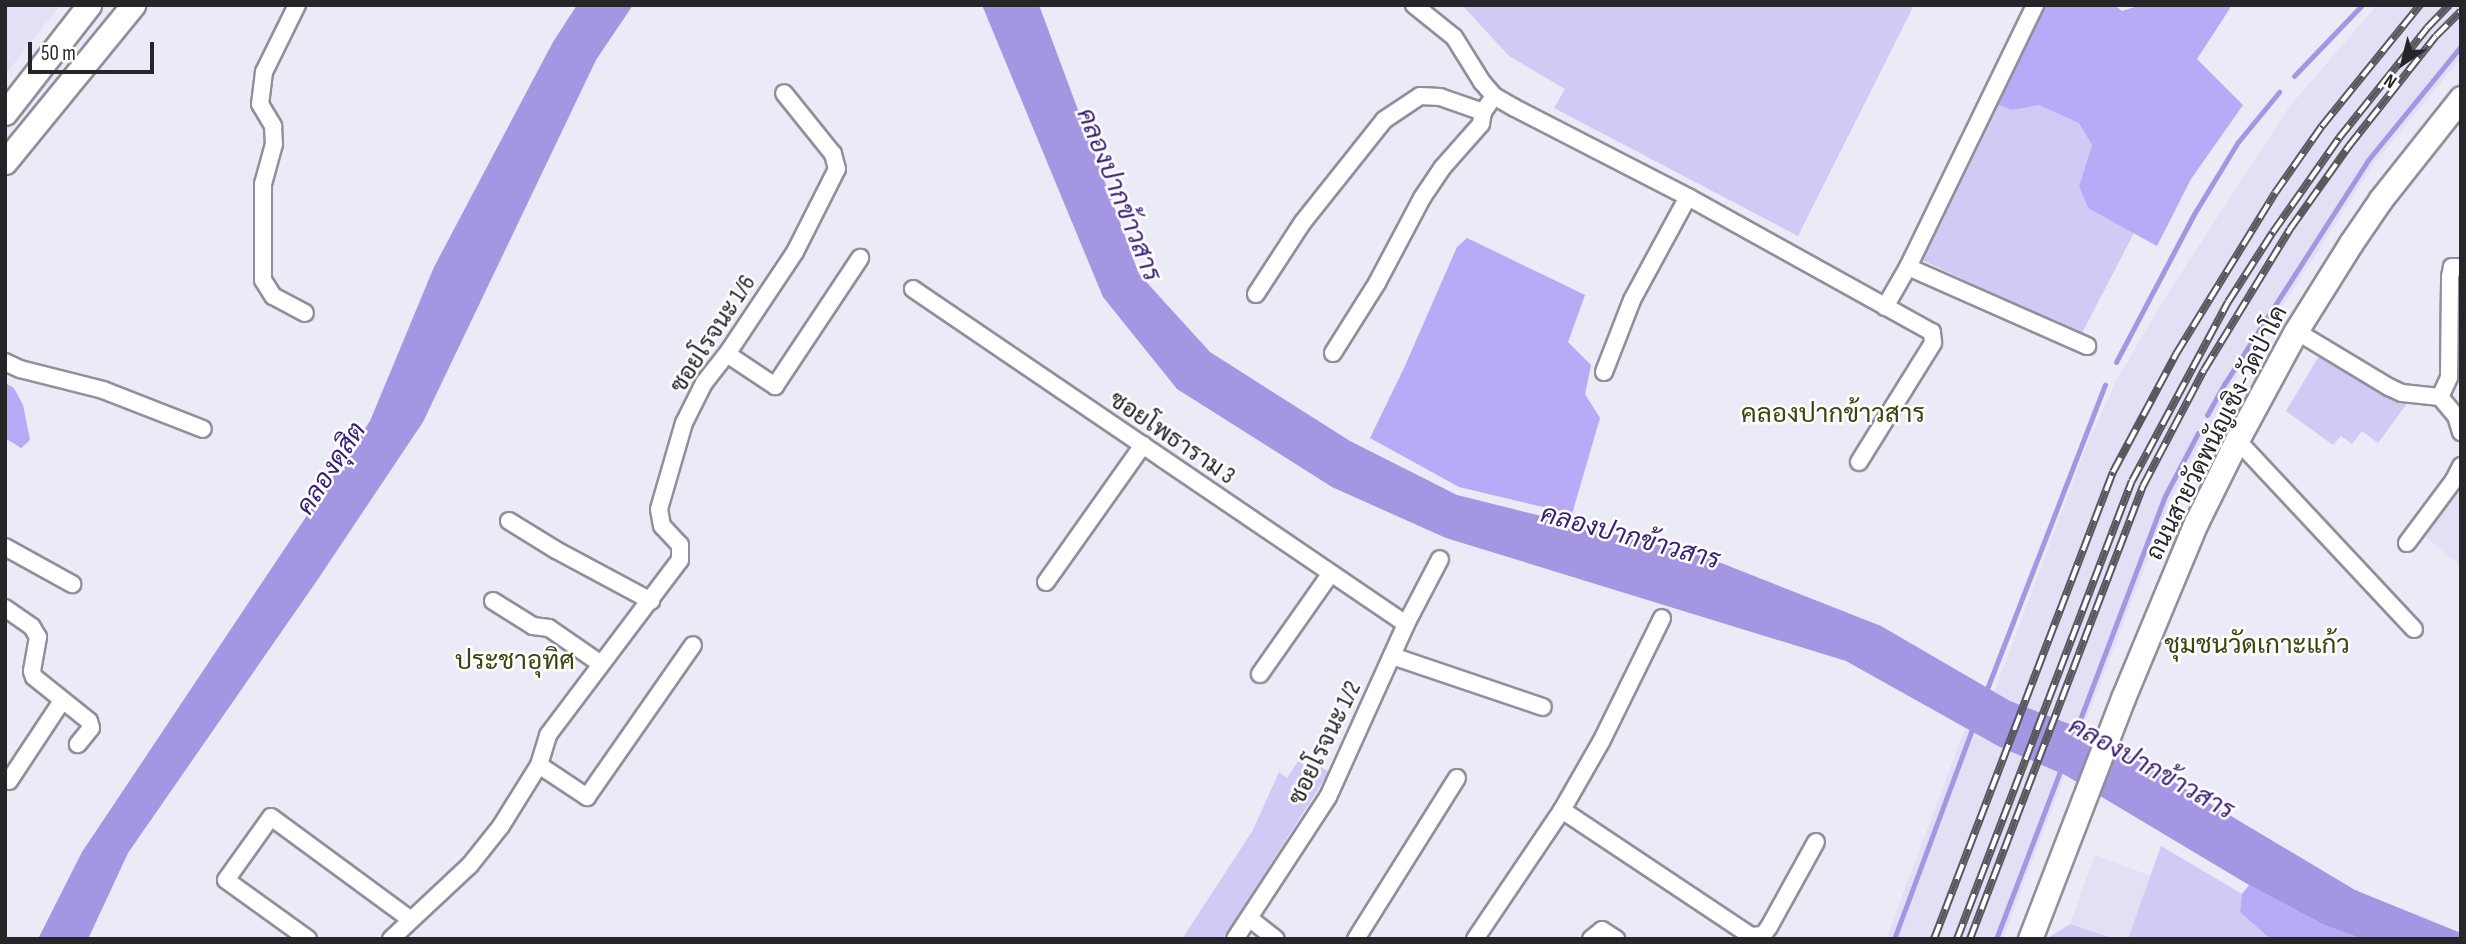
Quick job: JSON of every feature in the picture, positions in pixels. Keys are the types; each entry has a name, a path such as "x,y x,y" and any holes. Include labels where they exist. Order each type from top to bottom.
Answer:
{"main road":[{"path":"5,113 89,5"},
{"path":"5,162 133,5"},
{"name":"ถนนสายวัดพนัญเชิง-วัดป่าโค","path":"2030,939 2109,734 2196,523 2237,440 2296,331 2381,199 2461,98"}],"street":[{"path":"297,5 264,72 260,104 273,126 274,144 263,184 263,280 273,296 305,313"},
{"path":"1415,5 1454,37 1494,96 1688,197 1932,332 1934,338 1859,462"},
{"path":"1885,307 1908,267 2035,5"},
{"name":"ซอยโรจนะ 1/6","path":"391,939 470,865 501,826 539,765 548,735 680,560 680,545 662,526 659,509 684,423 704,383 727,354 795,252 837,169 833,154 784,93"},
{"path":"1256,294 1303,222 1384,120 1420,96 1440,97 1483,112"},
{"path":"1333,353 1377,284 1422,198 1482,124 1483,112 1494,96"},
{"path":"1604,372 1632,300 1688,197"},
{"path":"727,354 775,386 860,258"},
{"path":"1908,267 2087,346"},
{"path":"2440,397 2449,378 2450,277 2452,267 2461,267"},
{"name":"ซอยโพธาราม 3","path":"913,289 1406,624"},
{"path":"2296,331 2402,393 2440,397 2456,416 2461,432"},
{"path":"5,362 20,369 103,390 203,429"},
{"path":"2237,440 2414,629"},
{"path":"1046,582 1143,445"},
{"path":"2407,543 2454,480 2461,466"},
{"path":"509,521 556,550 651,601"},
{"path":"5,547 72,584"},
{"name":"ซอยโรจนะ 1/2","path":"1235,939 1328,797 1406,624 1440,559"},
{"path":"1260,674 1331,573"},
{"path":"493,601 533,626 549,628 601,664"},
{"path":"5,608 32,627 38,637 32,671 34,677 91,725 78,744"},
{"path":"1475,939 1562,810 1601,742 1662,618"},
{"path":"539,765 587,797 692,645"},
{"path":"1392,656 1543,707"},
{"path":"9,781 62,701"},
{"path":"1356,939 1457,778"},
{"path":"1562,810 1751,936 1763,935 1769,927 1816,842"},
{"path":"308,939 226,880 271,817 410,919"},
{"path":"1249,918 1276,939"},
{"path":"1591,939 1602,930 1616,939"}],"shaded area":[{"path":"5,5 60,5 5,75"},
{"path":"1462,5 1914,5 1798,236 1554,108 1565,89 1509,56"},
{"path":"2041,5 2114,5 2122,11 2141,5 2232,5 2197,59 2243,105 2191,179 2157,246 2088,208 2079,186 2092,145 2079,123 2039,105 2012,110 1993,103"},
{"path":"2377,5 2461,5 2461,58 2374,164 2231,386 2171,499 2083,729 2010,701 1994,692 2085,450 2114,385 2163,301 2289,107"},
{"path":"1993,103 2012,110 2039,105 2079,122 2092,145 2079,185 2088,208 2134,233 2081,335 1922,260 1919,254"},
{"path":"1467,238 1585,295 1568,342 1591,365 1585,394 1600,418 1572,514 1459,487 1370,438 1457,247"},
{"path":"2319,356 2383,395 2406,405 2378,443 2362,431 2352,444 2341,436 2333,445 2286,411"},
{"path":"5,383 14,388 23,405 30,440 21,448 5,438"},
{"path":"2461,481 2461,566 2420,533"},
{"path":"1965,728 2065,775 2003,939 1886,939"},
{"path":"1302,755 1329,772 1238,916 1222,939 1182,939 1253,830 1279,772 1287,778"},
{"path":"2161,846 2242,894 2240,912 2270,939 2128,939"},
{"path":"2095,855 2151,876 2128,939 2115,939 2070,924"},
{"path":"2249,885 2324,925 2362,939 2270,939 2240,912 2242,894"},
{"path":"2070,924 2115,939 2046,939"}],"water":[{"path":"577,5 633,5 596,60 423,422 128,853 88,939 38,939 82,852 370,421 434,267 553,42"},
{"path":"982,5 1039,5 1139,274 1210,352 1350,441 1457,495 1706,557 1881,626 2010,701 2090,732 2355,890 2461,933 2461,939 2362,939 2324,925 2249,885 2065,775 1998,746 1846,661 1446,538 1332,487 1177,389 1103,297"}],"waterway":[{"path":"2294,76 2362,5"},
{"path":"2207,415 2368,160 2461,46"},
{"path":"2116,362 2194,214 2238,142 2279,92"},
{"path":"1985,694 2105,384"},
{"path":"2076,730 2165,496 2198,433"},
{"path":"1894,939 1973,727"},
{"path":"1996,939 2061,769"}],"railway":[{"path":"1934,939 2113,472 2176,354 2275,193 2322,126 2420,5"},
{"path":"1957,939 2132,481 2228,302 2273,232 2339,138 2427,28 2449,5"},
{"path":"1970,939 2143,486 2204,370 2290,229 2349,146 2436,36 2461,11"}],"district":[{"name":"คลองปากข้าวสาร","path":"1833,415"},
{"name":"ชุมชนวัดเกาะแก้ว","path":"2257,646"},
{"name":"ประชาอุทิศ","path":"515,662"}],"water label":[{"name":"คลองดุสิต","path":"332,469"}]}
